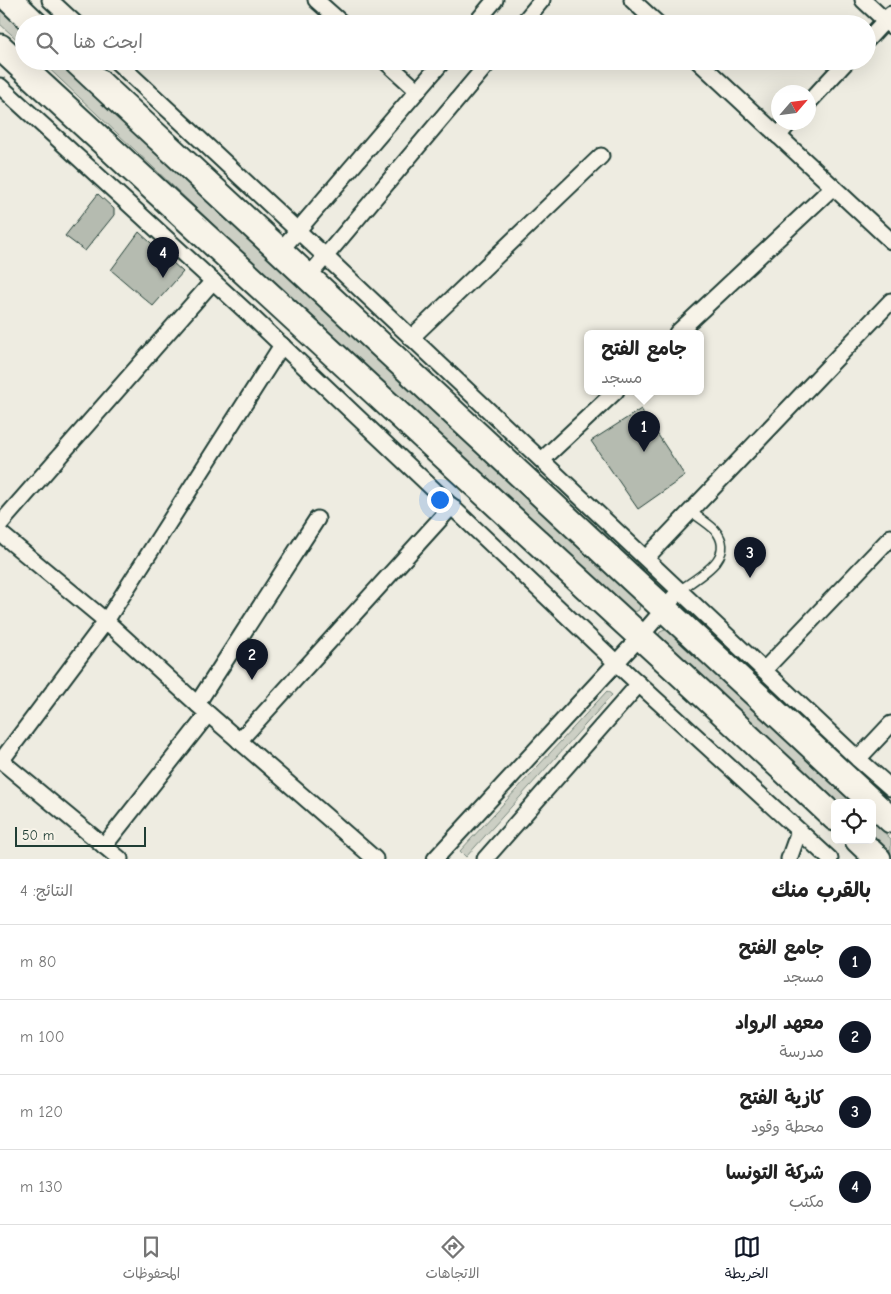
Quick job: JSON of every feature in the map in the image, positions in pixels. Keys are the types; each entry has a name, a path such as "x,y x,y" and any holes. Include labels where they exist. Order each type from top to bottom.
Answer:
{"main road":[{"path":"10,0 26,15"},
{"path":"0,47 15,61"},
{"path":"25,70 831,814"},
{"path":"86,70 308,277 672,599 891,820"},
{"path":"862,844 878,859"}],"street":[{"path":"50,0 66,15"},
{"path":"316,0 333,15"},
{"path":"482,15 495,0"},
{"path":"530,15 542,0"},
{"path":"632,0 648,15"},
{"path":"863,0 889,20 876,32"},
{"path":"126,70 646,558 672,599 764,670 891,788"},
{"path":"395,70 418,90"},
{"path":"280,251 435,70"},
{"path":"308,277 482,70"},
{"path":"708,70 891,241"},
{"path":"816,94 839,70"},
{"path":"0,86 282,345 639,684 830,859"},
{"path":"778,136 783,130"},
{"path":"412,338 601,156"},
{"path":"680,330 833,187"},
{"path":"0,524 213,281"},
{"path":"646,558 891,301"},
{"path":"120,859 0,761 106,621 282,345"},
{"path":"542,460 612,395"},
{"path":"240,741 452,506"},
{"path":"197,704 317,518"},
{"path":"0,533 106,621 208,714 374,859"},
{"path":"764,670 891,536"},
{"path":"435,859 640,637 672,599"},
{"path":"486,858 639,684"},
{"path":"104,846 208,714"},
{"path":"858,759 891,724"},
{"path":"790,859 799,831"}],"lane":[{"path":"672,599 713,566 721,555 722,544 715,530 690,511"}],"shaded area":[{"path":"0,9 15,23 15,38 0,24"},
{"path":"50,70 67,70 637,601 640,604 639,610 633,613 627,609 271,279"},
{"path":"665,630 671,633 848,799 831,799 658,637 660,632"},
{"path":"607,691 612,695 466,857 460,851"},
{"path":"876,825 891,839 891,856 876,843"}],"building":[{"path":"98,194 114,209 114,215 85,251 65,236"},
{"path":"139,232 183,272 153,306 111,270"},
{"path":"641,409 685,476 638,509 591,441"}],"place":[{"name":"شركة التونسا","path":"163,278"},
{"name":"جامع الفتح","path":"644,452"},
{"name":"كازية الفتح","path":"750,578"},
{"name":"معهد الرواد","path":"252,680"}]}
